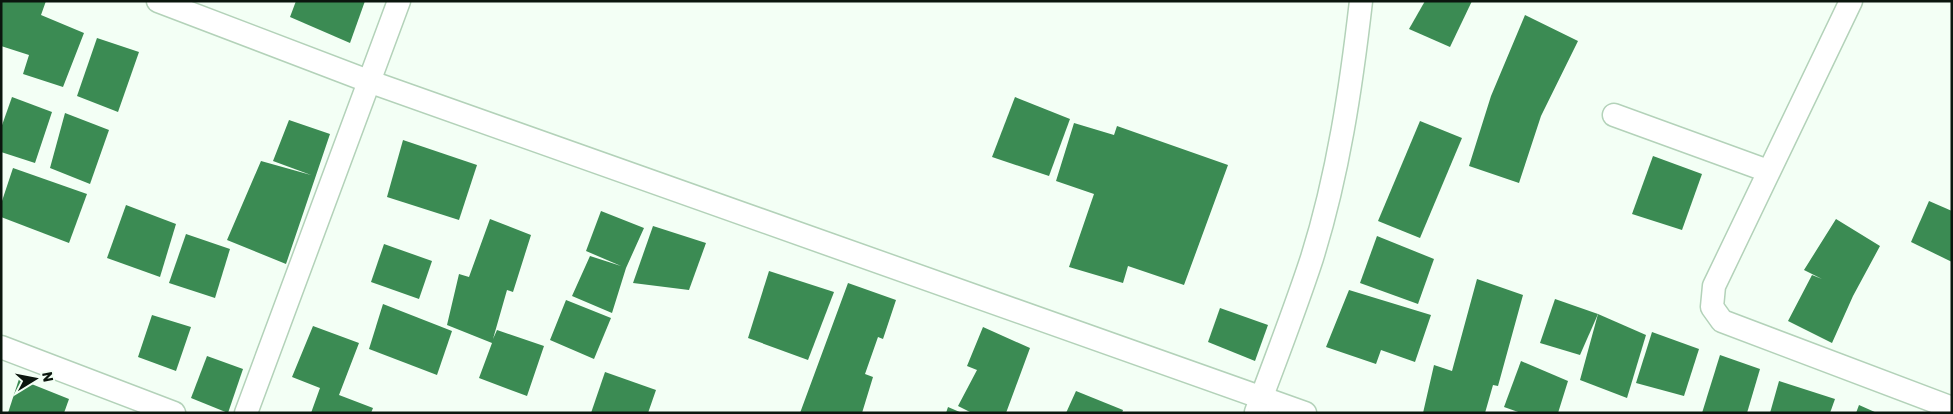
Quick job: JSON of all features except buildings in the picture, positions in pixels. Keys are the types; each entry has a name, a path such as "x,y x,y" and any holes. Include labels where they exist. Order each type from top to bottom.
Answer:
{"street":[{"path":"158,1 368,81 1258,405 1305,413"},
{"path":"246,413 399,1"},
{"path":"1258,405 1312,258 1334,173 1352,76 1361,1"},
{"path":"1851,1 1714,286 1712,307 1722,321 1952,408"},
{"path":"1614,115 1768,171"},
{"path":"1,347 174,413"}]}
